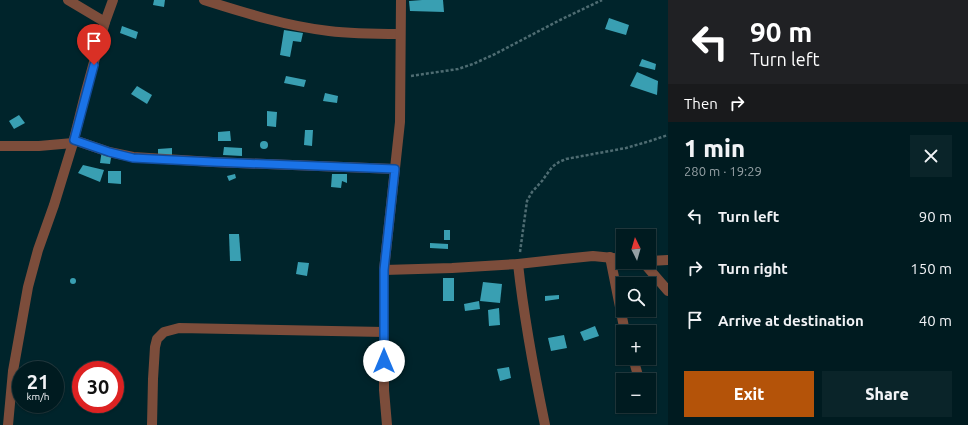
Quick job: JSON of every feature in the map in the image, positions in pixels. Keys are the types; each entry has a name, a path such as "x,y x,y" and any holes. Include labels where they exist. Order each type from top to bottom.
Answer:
{"street":[{"path":"68,0 105,22"},
{"path":"8,425 12,371 28,287 38,250 74,142 105,22 113,0"},
{"path":"204,0 242,12 328,31 364,34 400,34"},
{"path":"387,425 384,390 384,270 400,122 401,0"},
{"path":"0,146 39,146 74,142 133,158 395,169"},
{"path":"384,270 518,264 593,256 616,258"},
{"path":"610,257 624,325"},
{"path":"656,262 668,260"},
{"path":"518,264 527,332 544,425"},
{"path":"649,269 668,291"},
{"path":"152,425 155,347 157,339 164,332 179,328 384,332"}],"path":[{"path":"400,77 453,70 473,64 496,54 560,20 602,0"},
{"path":"518,264 527,202 532,192 552,167 566,159 626,148 650,142 668,135"}],"building":[{"path":"154,0 165,0 164,7 153,5"},
{"path":"443,0 444,12 410,11 409,1"},
{"path":"609,18 629,25 626,35 605,29"},
{"path":"122,26 138,32 136,39 120,33"},
{"path":"284,30 303,33 301,42 293,41 290,57 280,55"},
{"path":"642,59 656,64 655,70 639,66"},
{"path":"637,72 658,81 657,95 630,86"},
{"path":"286,76 306,80 304,87 284,83"},
{"path":"137,86 152,95 147,104 131,94"},
{"path":"325,93 338,96 337,103 323,101"},
{"path":"267,111 277,112 276,127 267,126"},
{"path":"19,115 25,123 14,129 9,121"},
{"path":"305,130 313,130 312,146 304,145"},
{"path":"230,131 231,141 218,141 218,132"},
{"path":"262,141 266,141 268,145 266,149 262,149 260,147 260,143"},
{"path":"224,147 242,148 242,156 223,155"},
{"path":"172,148 172,156 158,156 158,149"},
{"path":"102,150 112,152 110,164 100,163"},
{"path":"83,165 104,170 100,182 78,173"},
{"path":"108,171 121,171 121,184 108,183"},
{"path":"235,174 236,178 229,181 227,176"},
{"path":"332,174 347,174 347,183 342,181 341,188 331,187"},
{"path":"444,230 450,230 450,240 444,240"},
{"path":"229,234 239,234 241,261 230,261"},
{"path":"430,243 448,244 448,249 430,248"},
{"path":"298,262 309,263 307,276 296,274"},
{"path":"73,278 76,281 73,284 70,281"},
{"path":"443,278 454,278 454,301 443,301"},
{"path":"483,282 502,284 500,303 480,301"},
{"path":"559,295 559,299 545,301 545,296"},
{"path":"479,301 480,309 465,311 464,304"},
{"path":"499,308 500,325 489,326 488,310"},
{"path":"595,326 599,336 584,341 580,332"},
{"path":"564,335 567,348 551,351 548,338"},
{"path":"509,367 511,378 500,381 497,369"}],"route":[{"path":"94,65 74,140 109,152 133,158 395,169 384,270 384,361"}]}
